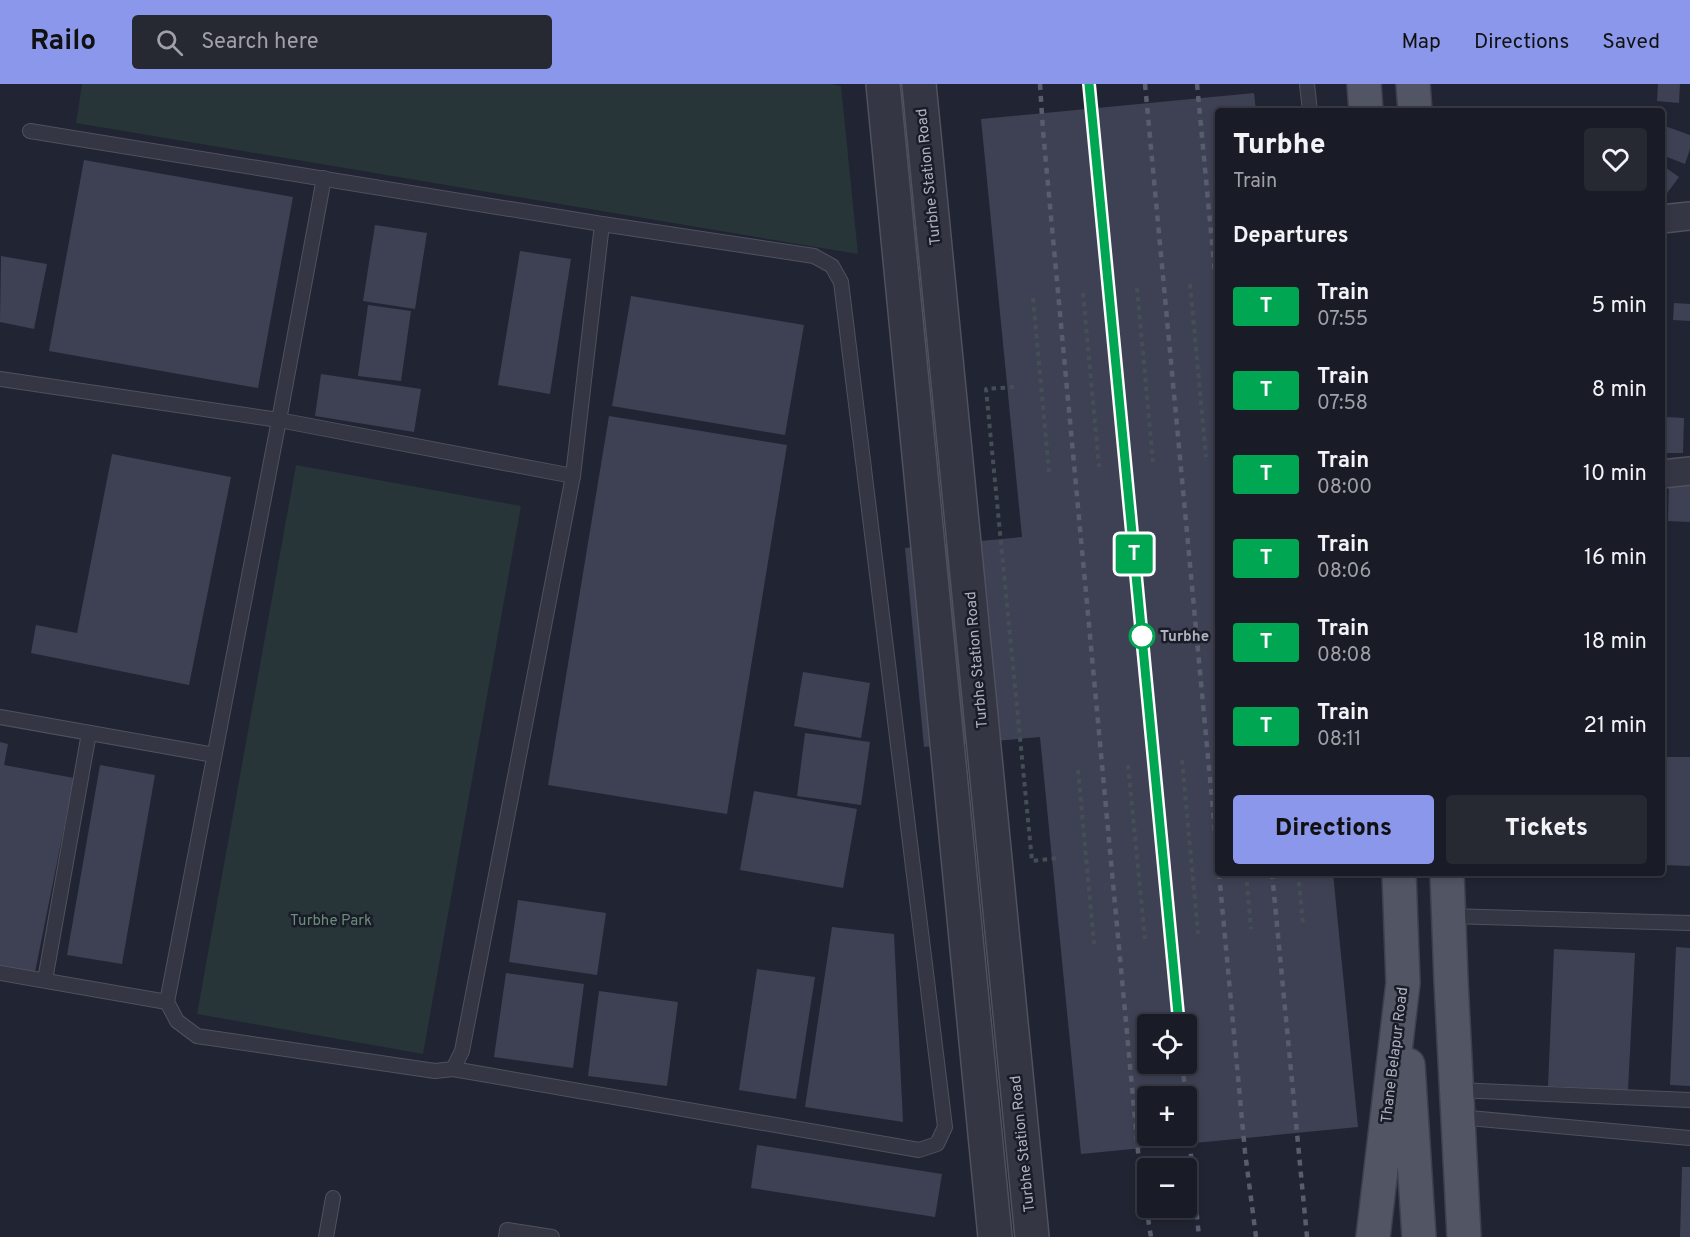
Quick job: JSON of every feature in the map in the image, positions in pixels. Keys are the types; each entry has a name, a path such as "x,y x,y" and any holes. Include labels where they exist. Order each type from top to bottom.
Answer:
{"main road":[{"path":"1364,84 1366,108"},
{"path":"1413,84 1415,108"},
{"name":"Thane Belapur Road","path":"1373,1237 1403,982 1399,876"},
{"path":"1447,876 1464,1237"},
{"path":"1403,982 1419,1235"}],"street":[{"path":"883,84 995,1237"},
{"name":"Turbhe Station Road","path":"919,84 1032,1237"},
{"path":"1665,219 1690,216"},
{"path":"899,247 935,243"},
{"path":"1665,474 1690,471"},
{"path":"936,632 973,629"},
{"path":"973,1007 1008,1003"}],"lane":[{"path":"1308,84 1310,108"},
{"path":"30,131 814,256 832,266 841,282 945,1126 937,1144 919,1150 453,1069 435,1071 197,1036 177,1021 167,1002 324,178"},
{"path":"453,1069 462,1051 573,476 602,224"},
{"path":"0,379 279,420 573,476"},
{"path":"0,717 214,755"},
{"path":"45,980 89,733"},
{"path":"1448,916 1690,922"},
{"path":"0,973 167,1002"},
{"path":"1457,1103 1690,1100"},
{"path":"1457,1103 1690,1138"},
{"path":"326,1237 333,1198"},
{"path":"506,1237 507,1230 552,1237"}],"path":[{"path":"1190,284 1206,457"},
{"path":"1137,288 1153,462"},
{"path":"1083,293 1099,467"},
{"path":"1033,298 1049,472"},
{"path":"1014,387 986,389 1032,861 1059,858"},
{"path":"1182,760 1198,934"},
{"path":"1128,765 1145,939"},
{"path":"1078,770 1094,944"},
{"path":"1246,876 1251,929"},
{"path":"1298,876 1303,924"}],"green space":[{"path":"82,84 832,84 841,86 858,254 76,123"},
{"name":"Turbhe Park","path":"296,465 521,506 423,1054 197,1014"}],"building":[{"path":"1658,84 1680,84 1679,103 1657,101"},
{"name":"Turbhe","path":"1254,93 1256,108 1215,108 1215,876 1333,876 1358,1127 1197,1143 1197,1086 1137,1086 1137,1146 1163,1146 1081,1154 1040,737 924,747 905,548 1022,537 981,119"},
{"path":"1665,126 1690,135 1690,149 1685,164 1665,156"},
{"path":"84,160 293,197 258,388 49,351"},
{"path":"1665,167 1679,177 1665,196"},
{"path":"375,225 427,233 415,309 363,301"},
{"path":"520,251 571,259 550,394 498,385"},
{"path":"1,256 47,264 34,329 0,322"},
{"path":"631,296 804,325 785,435 612,406"},
{"path":"1674,303 1690,304 1690,321 1673,320"},
{"path":"368,305 411,311 401,381 358,376"},
{"path":"321,374 421,389 414,432 315,416"},
{"path":"609,416 787,445 727,814 548,785"},
{"path":"1667,417 1684,418 1683,453 1665,453"},
{"path":"112,454 231,477 189,685 31,653 36,625 77,633"},
{"path":"1669,483 1690,483 1690,522 1668,521"},
{"path":"803,672 870,683 861,738 794,726"},
{"path":"805,733 870,742 861,805 797,796"},
{"path":"0,742 8,744 4,765 74,778 35,972 0,965"},
{"path":"1665,757 1690,757 1690,866 1665,865"},
{"path":"100,765 155,775 122,964 67,955"},
{"path":"754,791 857,809 843,888 740,870"},
{"path":"518,900 606,913 597,975 509,962"},
{"path":"832,927 894,934 903,1122 805,1107"},
{"path":"1676,947 1690,948 1690,1086 1670,1085"},
{"path":"1554,949 1635,953 1628,1090 1548,1086"},
{"path":"757,969 815,977 796,1099 739,1090"},
{"path":"506,973 584,984 573,1068 494,1057"},
{"path":"599,991 678,1002 667,1086 588,1076"},
{"path":"757,1145 942,1174 935,1217 751,1188"},
{"path":"1682,1167 1690,1167 1690,1237 1680,1237"}],"railway":[{"path":"1040,84 1139,1162 1151,1237"},
{"path":"1089,84 1178,1014"},
{"path":"1145,84 1215,832"},
{"path":"1197,84 1215,274"},
{"path":"1219,876 1245,1152 1256,1237"},
{"path":"1272,876 1307,1237"},
{"path":"1183,1074 1185,1086"},
{"path":"1190,1146 1199,1237"}],"train":[{"name":"T","path":"1089,84 1178,1014"}],"place":[{"name":"Turbhe","path":"1142,636"}]}
